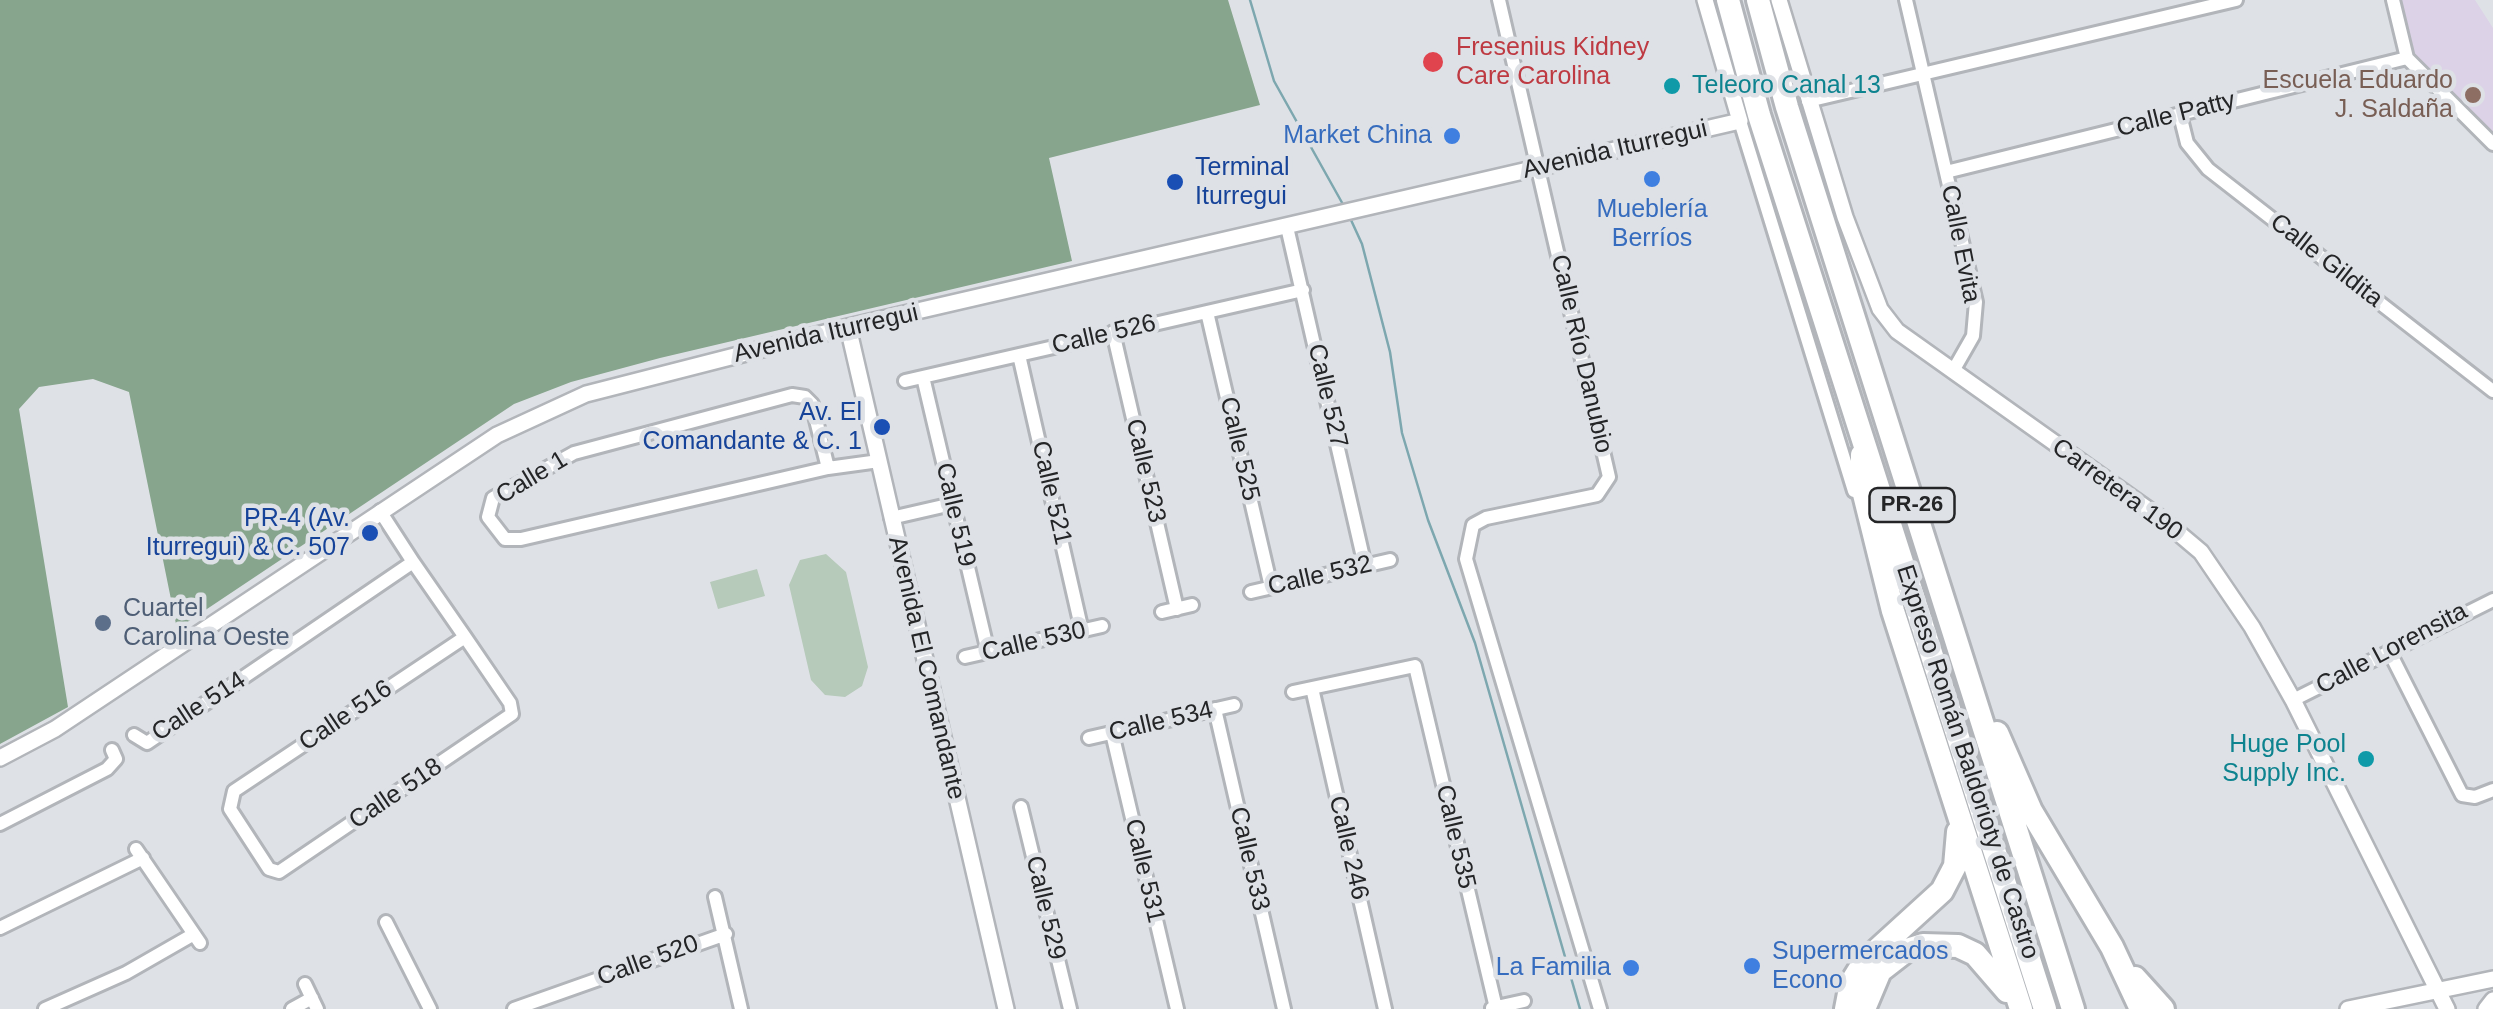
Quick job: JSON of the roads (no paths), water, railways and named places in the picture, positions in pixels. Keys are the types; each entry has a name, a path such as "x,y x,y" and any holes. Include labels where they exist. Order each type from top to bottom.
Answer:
{"highway":[{"name":"Expreso Román Baldorioty de Castro","path":"1728,0 1760,114 2045,1009"},
{"name":"Expreso Román Baldorioty de Castro","path":"1758,0 1960,659 2073,1009"},
{"path":"1862,432 1862,486 1893,611 2018,1009"},
{"path":"1960,659 2031,812 2112,947 2141,1009"},
{"path":"1846,1009 1851,983 1864,962 1942,892 1958,853 1957,814"},
{"path":"1864,1009 1870,986 1891,960 1907,950 1938,944 1958,946 1987,964 2018,1009"},
{"path":"2112,947 2163,1009"}],"street":[{"name":"Calle Río Danubio","path":"1499,0 1610,477 1597,495 1486,518 1473,525 1465,547 1600,1009"},
{"path":"1705,0 1881,590 1893,611"},
{"name":"Carretera 190","path":"1779,0 1808,100 1880,308 1897,331 2163,520 2201,552 2252,627 2293,700 2436,992 2448,1009"},
{"name":"Calle Evita","path":"1906,0 1976,302 1972,336 1952,371"},
{"path":"1808,100 2236,0"},
{"path":"2393,0 2407,58 2493,144"},
{"name":"Calle Patty","path":"1946,172 2407,58"},
{"name":"Calle Gildita","path":"2180,115 2188,142 2208,170 2493,390"},
{"name":"Avenida Iturregui","path":"0,758 55,729 496,435 570,400 848,327 1740,121"},
{"name":"Calle 527","path":"1287,227 1365,566"},
{"name":"Calle 526","path":"905,381 1304,290"},
{"name":"Calle 525","path":"1207,312 1271,587"},
{"name":"Avenida El Comandante","path":"848,327 1006,1009"},
{"name":"Calle 523","path":"1114,332 1177,609"},
{"name":"Calle 521","path":"1019,354 1082,631"},
{"name":"Calle 519","path":"923,377 988,652"},
{"name":"Calle 1","path":"828,468 812,404 804,397 792,396 574,453 493,498 486,511 502,536 521,539 828,468 879,461"},
{"path":"891,518 952,504"},
{"path":"380,511 466,637"},
{"name":"Calle 532","path":"1251,592 1390,560"},
{"name":"Calle 514","path":"134,735 147,743 414,562"},
{"name":"Calle Lorensita","path":"2293,700 2493,600"},
{"path":"1162,612 1192,605"},
{"name":"Calle 530","path":"966,657 1102,626"},
{"name":"Calle 518","path":"279,872 512,714 466,637"},
{"name":"Calle 516","path":"279,872 269,869 230,809 229,798 466,637"},
{"path":"2389,651 2462,795 2475,798 2493,790"},
{"name":"Calle 535","path":"1312,688 1414,666 1493,1008"},
{"path":"1292,692 1312,688"},
{"name":"Calle 246","path":"1312,688 1385,1009"},
{"name":"Calle 534","path":"1089,738 1234,705"},
{"name":"Calle 533","path":"1214,709 1284,1009"},
{"name":"Calle 531","path":"1112,733 1177,1009"},
{"path":"0,824 107,769 116,759 112,750"},
{"name":"Calle 529","path":"1021,807 1070,1009"},
{"path":"0,928 140,854 197,938 45,1009"},
{"path":"715,897 741,1009"},
{"path":"386,922 430,1009"},
{"name":"Calle 520","path":"514,1009 726,934"},
{"path":"2348,1009 2493,979"},
{"path":"2392,1009 2436,992"},
{"path":"292,1009 311,997"},
{"path":"2486,1009 2493,1000"},
{"path":"1493,1008 1524,1001"}],"waterway":[{"path":"1250,0 1274,81 1345,208"},
{"path":"1351,220 1362,244 1390,352 1402,433 1428,520 1475,643 1580,1009"}],"place":[{"name":"Fresenius Kidney Care Carolina","path":"1433,62"},
{"name":"Teleoro Canal 13","path":"1672,86"},
{"name":"Escuela Eduardo J. Saldaña","path":"2473,95"},
{"name":"Market China","path":"1452,136"},
{"name":"Mueblería Berríos","path":"1652,179"},
{"name":"Terminal Iturregui","path":"1175,182"},
{"name":"Av. El Comandante & C. 1","path":"882,427"},
{"name":"PR-4 (Av. Iturregui) & C. 507","path":"370,533"},
{"name":"Cuartel Carolina Oeste","path":"103,623"},
{"name":"Huge Pool Supply Inc.","path":"2366,759"},
{"name":"Supermercados Econo","path":"1752,966"},
{"name":"La Familia","path":"1631,968"}]}
